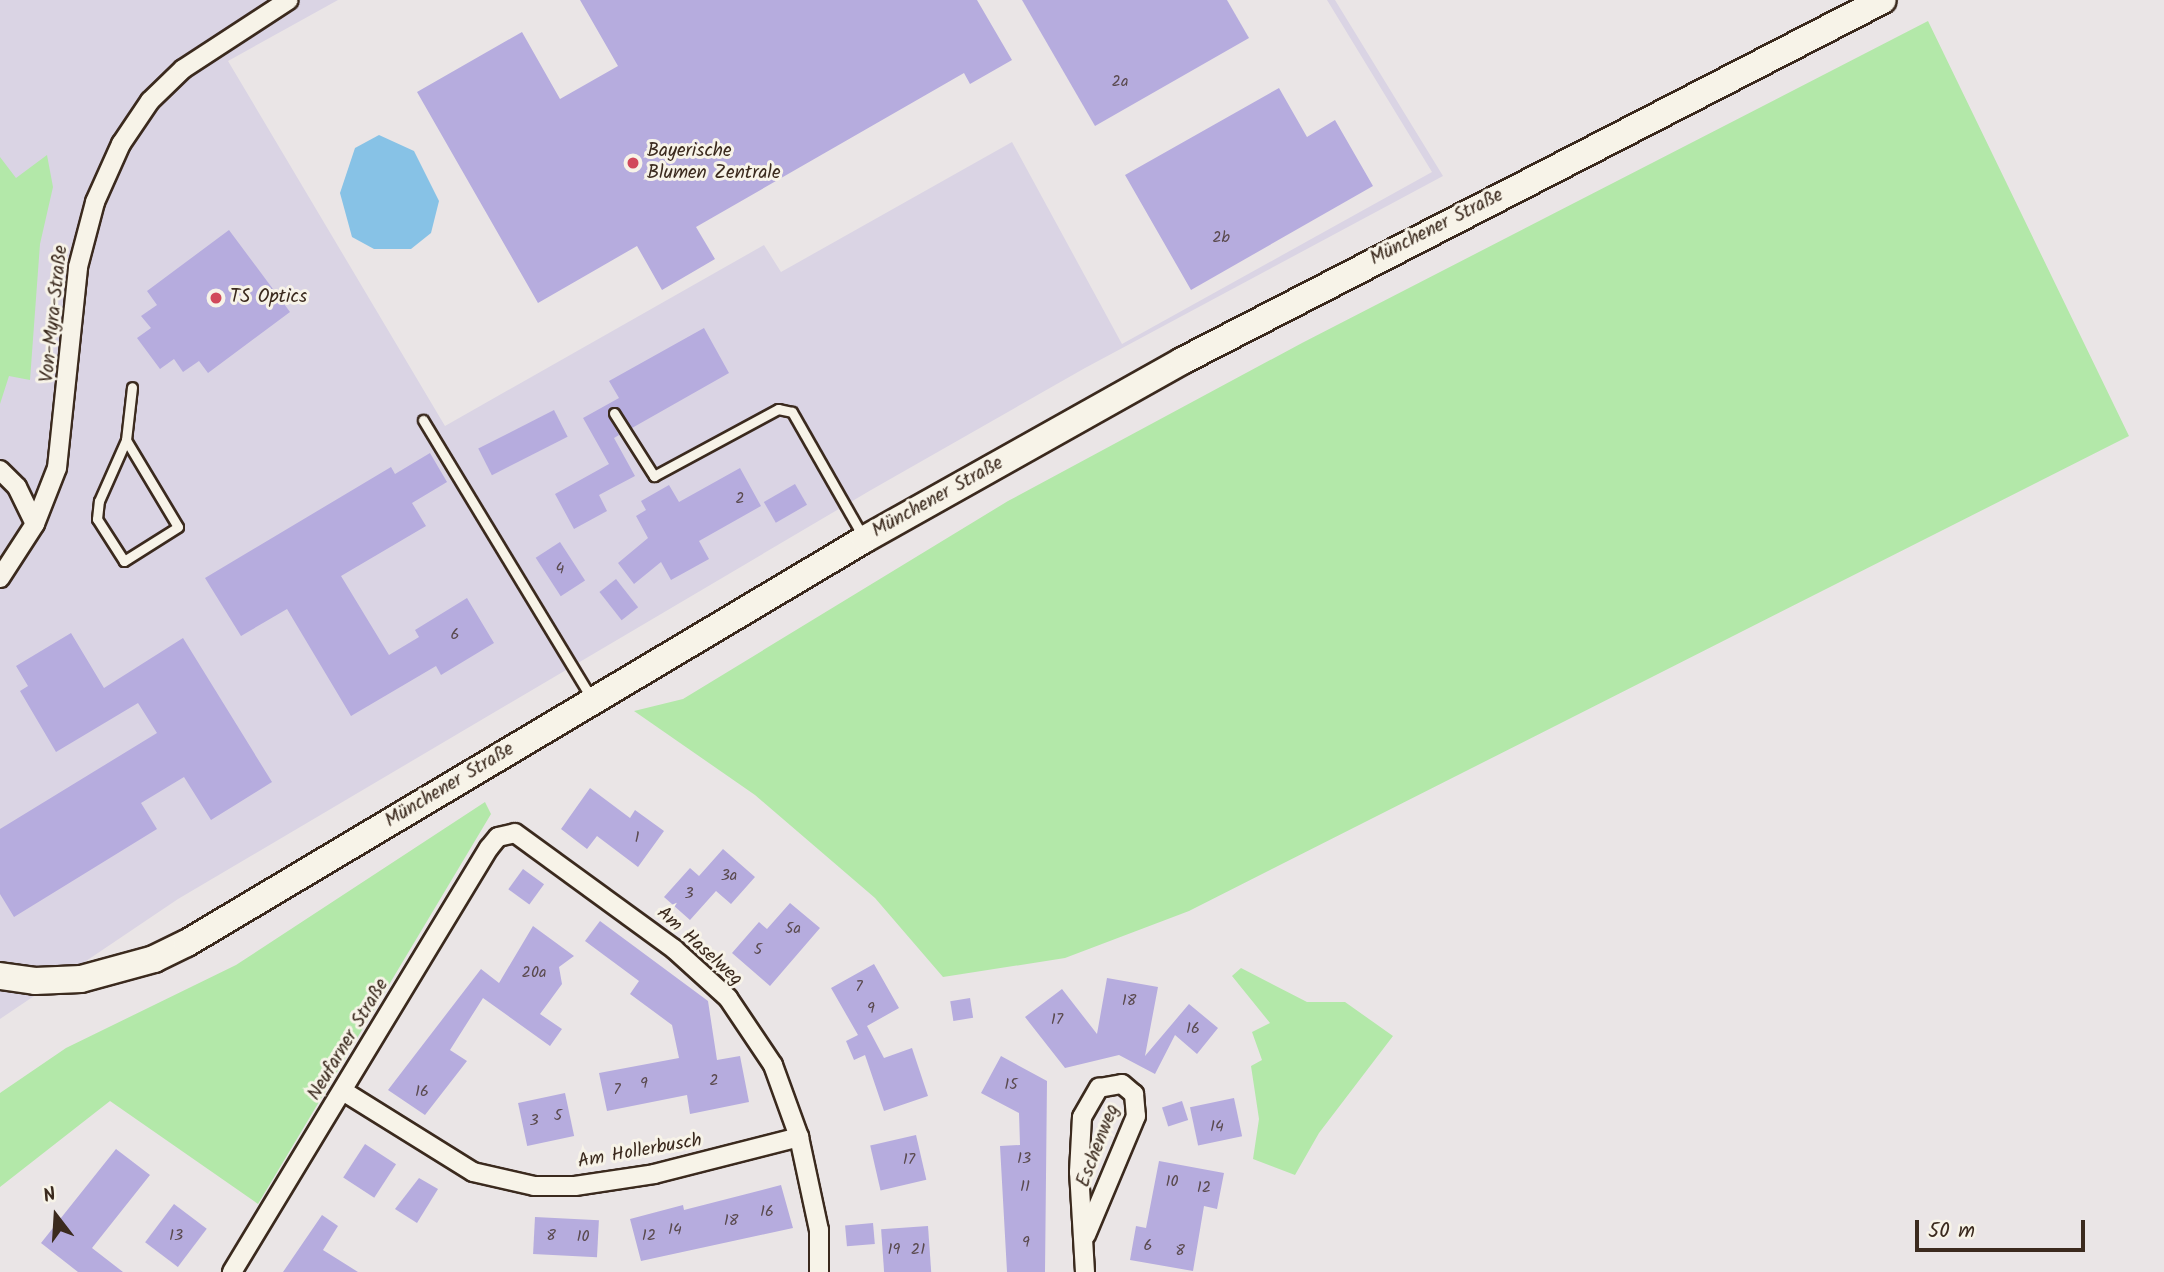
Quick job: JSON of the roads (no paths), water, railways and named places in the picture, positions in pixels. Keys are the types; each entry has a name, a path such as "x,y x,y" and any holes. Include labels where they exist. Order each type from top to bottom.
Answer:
{"street":[{"name":"Von-Myra-Straße","path":"0,578 35,524 57,468 64,434 84,238 116,154 136,120 183,69 289,0"},
{"name":"Münchener Straße","path":"0,976 35,982 81,979 154,959 215,928 865,539 1182,361 1883,0"},
{"path":"0,470 16,487 35,524"},
{"name":"Neufarner Straße","path":"232,1272 489,848 505,834"},
{"name":"Am Haselweg","path":"505,834 524,837 637,920 728,998 773,1065 799,1137 819,1230 819,1272"},
{"name":"Eschenweg","path":"1085,1272 1086,1235 1079,1172 1082,1117 1099,1088 1122,1084 1134,1094 1136,1116 1086,1235"},
{"name":"Am Hollerbusch","path":"343,1091 473,1172 534,1186 643,1176 799,1137"}],"lane":[{"path":"126,440 178,527 124,561 97,519 99,501 126,440 132,387"},
{"path":"614,413 654,476 778,409 792,412 865,539"},
{"path":"423,420 593,701"}],"water":[{"path":"379,135 414,151 439,201 431,233 411,249 374,249 352,237 340,193 355,148"}],"place":[{"name":"Bayerische Blumen Zentrale","path":"633,163"},
{"name":"TS Optics","path":"216,298"}]}
